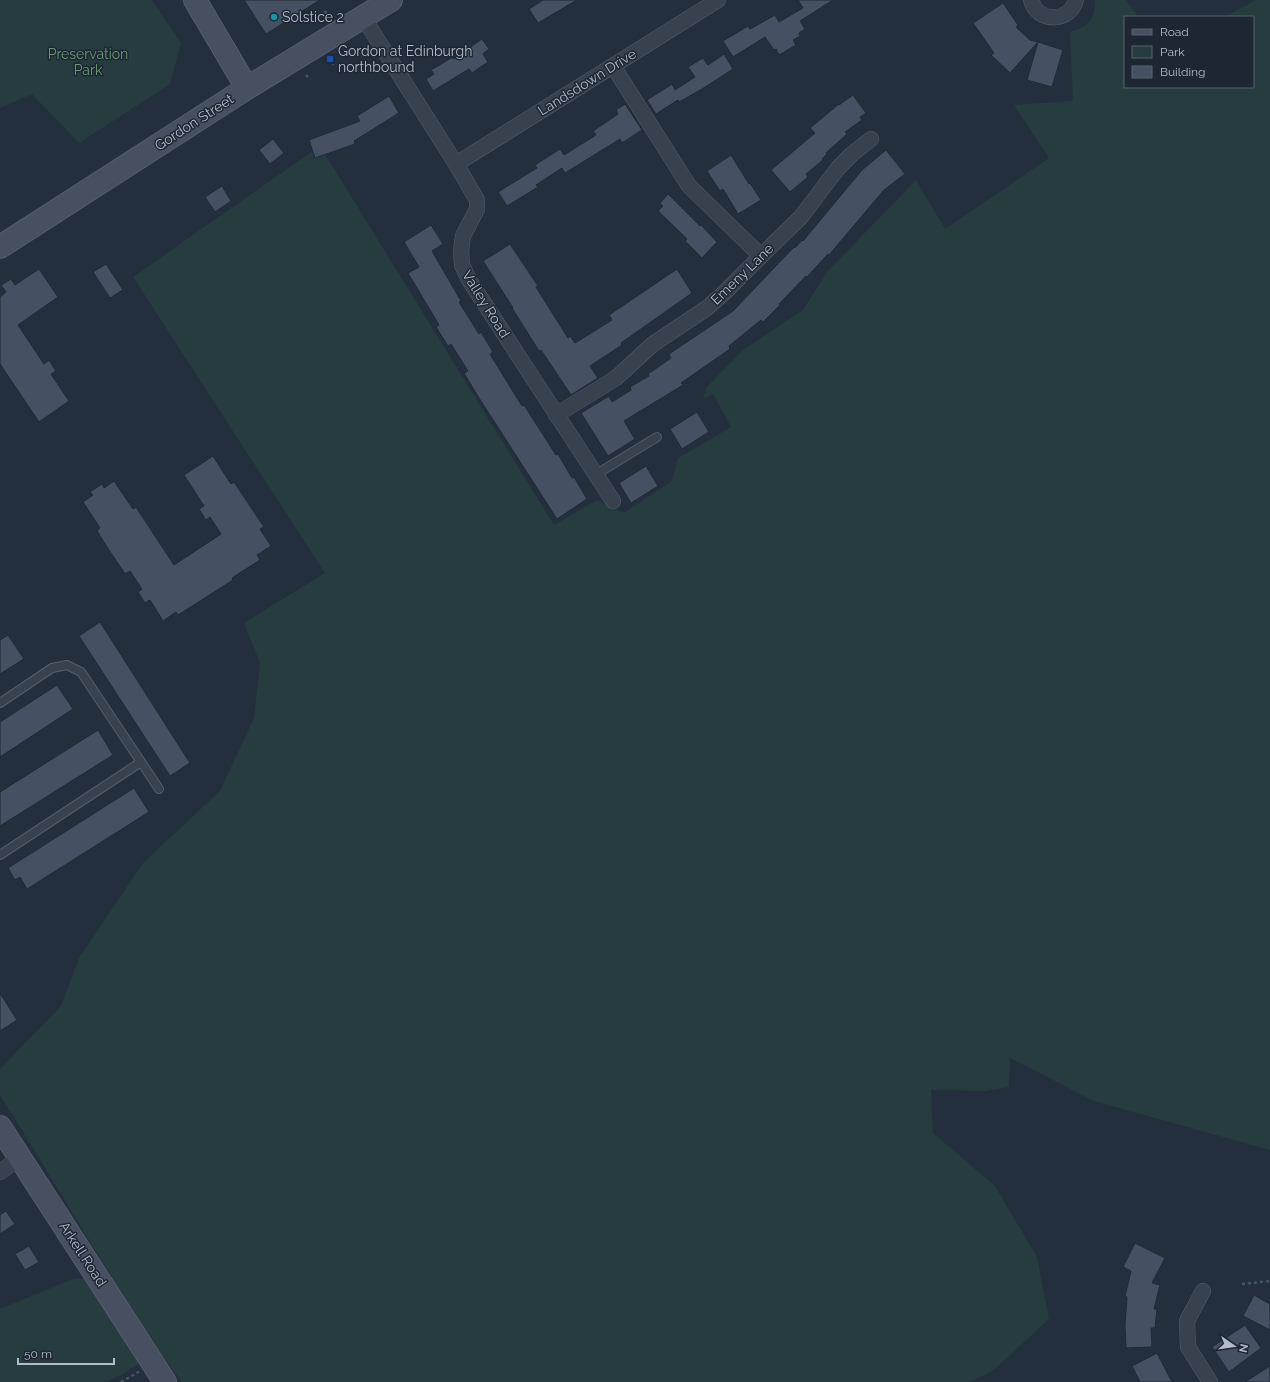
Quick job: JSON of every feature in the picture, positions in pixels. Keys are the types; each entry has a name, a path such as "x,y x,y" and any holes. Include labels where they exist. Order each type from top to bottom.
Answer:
{"main road":[{"path":"195,0 247,88"},
{"name":"Gordon Street","path":"0,247 247,88 391,0"},
{"name":"Arkell Road","path":"0,1127 165,1382"}],"street":[{"name":"Landsdown Drive","path":"456,164 718,0"},
{"path":"1031,0 1035,9 1040,14 1054,18 1066,14 1072,8 1076,0"},
{"name":"Valley Road","path":"363,17 456,164 477,200 477,209 463,236 461,251 462,265 469,280 613,501"},
{"path":"613,66 688,186 761,256"},
{"name":"Emeny Lane","path":"556,415 616,378 653,344 707,308 801,216 838,168 852,154 871,139"},
{"path":"0,1172 20,1158"},
{"path":"1203,1291 1187,1321 1188,1347 1210,1382"}],"lane":[{"path":"596,475 657,437"},
{"path":"0,703 52,668 67,665 81,672 159,789"},
{"path":"0,855 141,762"}],"path":[{"path":"325,11 327,16"},
{"path":"330,59 333,65"},
{"path":"306,75 310,80"},
{"path":"1242,1284 1270,1281"},
{"path":"121,1382 141,1371"}],"green space":[{"name":"Preservation Park","path":"0,0 152,0 181,43 170,84 79,143 32,94 0,108"},
{"path":"1095,0 1126,0 1137,16 1124,16 1124,88 1254,88 1254,16 1227,16 1256,0 1270,0 1270,1150 1094,1101 1010,1058 1009,1087 986,1091 931,1090 933,1133 995,1186 1037,1257 1049,1319 995,1369 971,1382 182,1382 159,1351 116,1378 105,1382 0,1382 0,1309 73,1279 112,1277 0,1095 0,1069 61,1006 79,958 143,863 220,791 254,718 260,663 244,623 325,573 133,277 320,146 554,525 597,500 624,513 672,481 678,458 731,427 713,394 703,399 706,388 743,350 803,310 827,272 916,180 945,229 1049,158 1014,105 1073,101 1070,32 1086,25 1090,21 1095,7"}],"building":[{"name":"Solstice 2","path":"244,0 320,0 266,34"},
{"path":"543,0 577,0 538,23 529,9"},
{"path":"798,0 833,0 800,21 805,29 799,33 800,36 793,40 796,45 779,55 776,49 774,50 765,37 733,57 723,41 748,26 750,29 775,15 779,22 803,8"},
{"path":"1003,3 1018,25 1016,27 1030,40 1038,42 1010,73 991,55 994,53 973,23"},
{"path":"482,39 489,49 483,54 488,62 472,73 469,69 433,91 426,79 434,74 431,70 453,57 453,59"},
{"path":"1038,42 1063,50 1052,87 1027,80"},
{"path":"724,54 733,69 702,89 679,102 678,100 656,114 647,100 672,84 675,90 695,77 688,67 703,58 708,65"},
{"path":"853,95 866,113 860,117 862,120 845,132 847,134 826,153 827,154 822,159 823,160 806,174 808,177 790,192 771,170 815,133 810,128 839,104"},
{"path":"389,96 399,113 354,141 355,144 315,158 309,140 360,121 357,116"},
{"path":"625,104 642,130 622,143 620,139 565,173 562,168 536,185 538,187 507,206 498,192 537,168 535,165 560,149 564,155 596,135 593,131 618,114 616,110"},
{"path":"273,139 284,153 270,164 259,150"},
{"path":"886,150 905,174 884,190 829,255 828,254 807,277 806,276 763,322 761,320 729,346 730,349 681,383 683,385 624,421 635,439 608,456 581,413 609,396 612,402 631,390 630,387 649,376 648,374 671,358 669,354 733,311 794,247 795,248 802,240 803,241 862,170"},
{"path":"731,155 761,200 738,214 723,189 720,191 707,171"},
{"path":"222,186 231,201 215,212 205,197"},
{"path":"668,194 717,242 702,258 685,241 687,239 658,211 663,206 660,203"},
{"path":"431,225 443,244 432,251 461,301 459,302 479,334 481,332 493,352 490,354 522,406 524,405 556,455 558,454 572,478 574,477 587,499 557,519 479,398 464,373 468,371 451,344 448,346 436,327 439,325 408,273 419,267 404,242"},
{"path":"510,244 538,286 536,287 568,338 570,336 575,343 612,320 609,315 677,269 692,293 621,343 622,345 590,366 598,378 571,395 541,350 539,351 483,261"},
{"path":"106,264 123,290 110,298 93,272"},
{"path":"39,269 58,297 18,325 44,364 49,360 56,371 51,374 69,401 39,422 0,364 0,297 6,292 1,285 11,279 15,285"},
{"path":"697,412 709,432 682,449 670,429"},
{"path":"213,456 231,484 234,482 264,527 260,529 271,546 257,555 260,560 232,578 233,580 178,615 176,612 163,621 150,600 145,603 138,592 142,589 130,571 125,574 97,531 100,528 83,502 93,495 90,492 102,484 104,488 114,481 133,509 136,507 174,565 221,534 210,517 206,520 199,509 204,506 184,475"},
{"path":"646,466 658,486 631,503 619,483"},
{"path":"100,622 190,763 170,776 79,636"},
{"path":"8,635 24,659 0,674 0,640"},
{"path":"57,685 73,709 0,757 0,722"},
{"path":"98,730 113,755 0,826 0,792"},
{"path":"134,788 149,812 27,889 20,877 15,880 8,868"},
{"path":"0,993 17,1020 0,1031"},
{"path":"6,1211 15,1224 0,1234 0,1215"},
{"path":"1135,1243 1165,1258 1152,1283 1160,1285 1154,1309 1157,1309 1155,1328 1151,1328 1152,1347 1126,1348 1125,1325 1127,1297 1125,1296 1131,1271 1123,1267"},
{"path":"29,1246 39,1262 25,1270 15,1254"},
{"path":"1254,1295 1270,1304 1270,1330 1243,1316"},
{"path":"1245,1325 1261,1348 1229,1372 1212,1347"},
{"path":"1157,1353 1172,1382 1140,1382 1132,1366"},
{"path":"1270,1366 1270,1382 1245,1382"}],"place":[{"name":"Solstice 2","path":"274,17"},
{"name":"Gordon at Edinburgh northbound","path":"330,59"}]}
